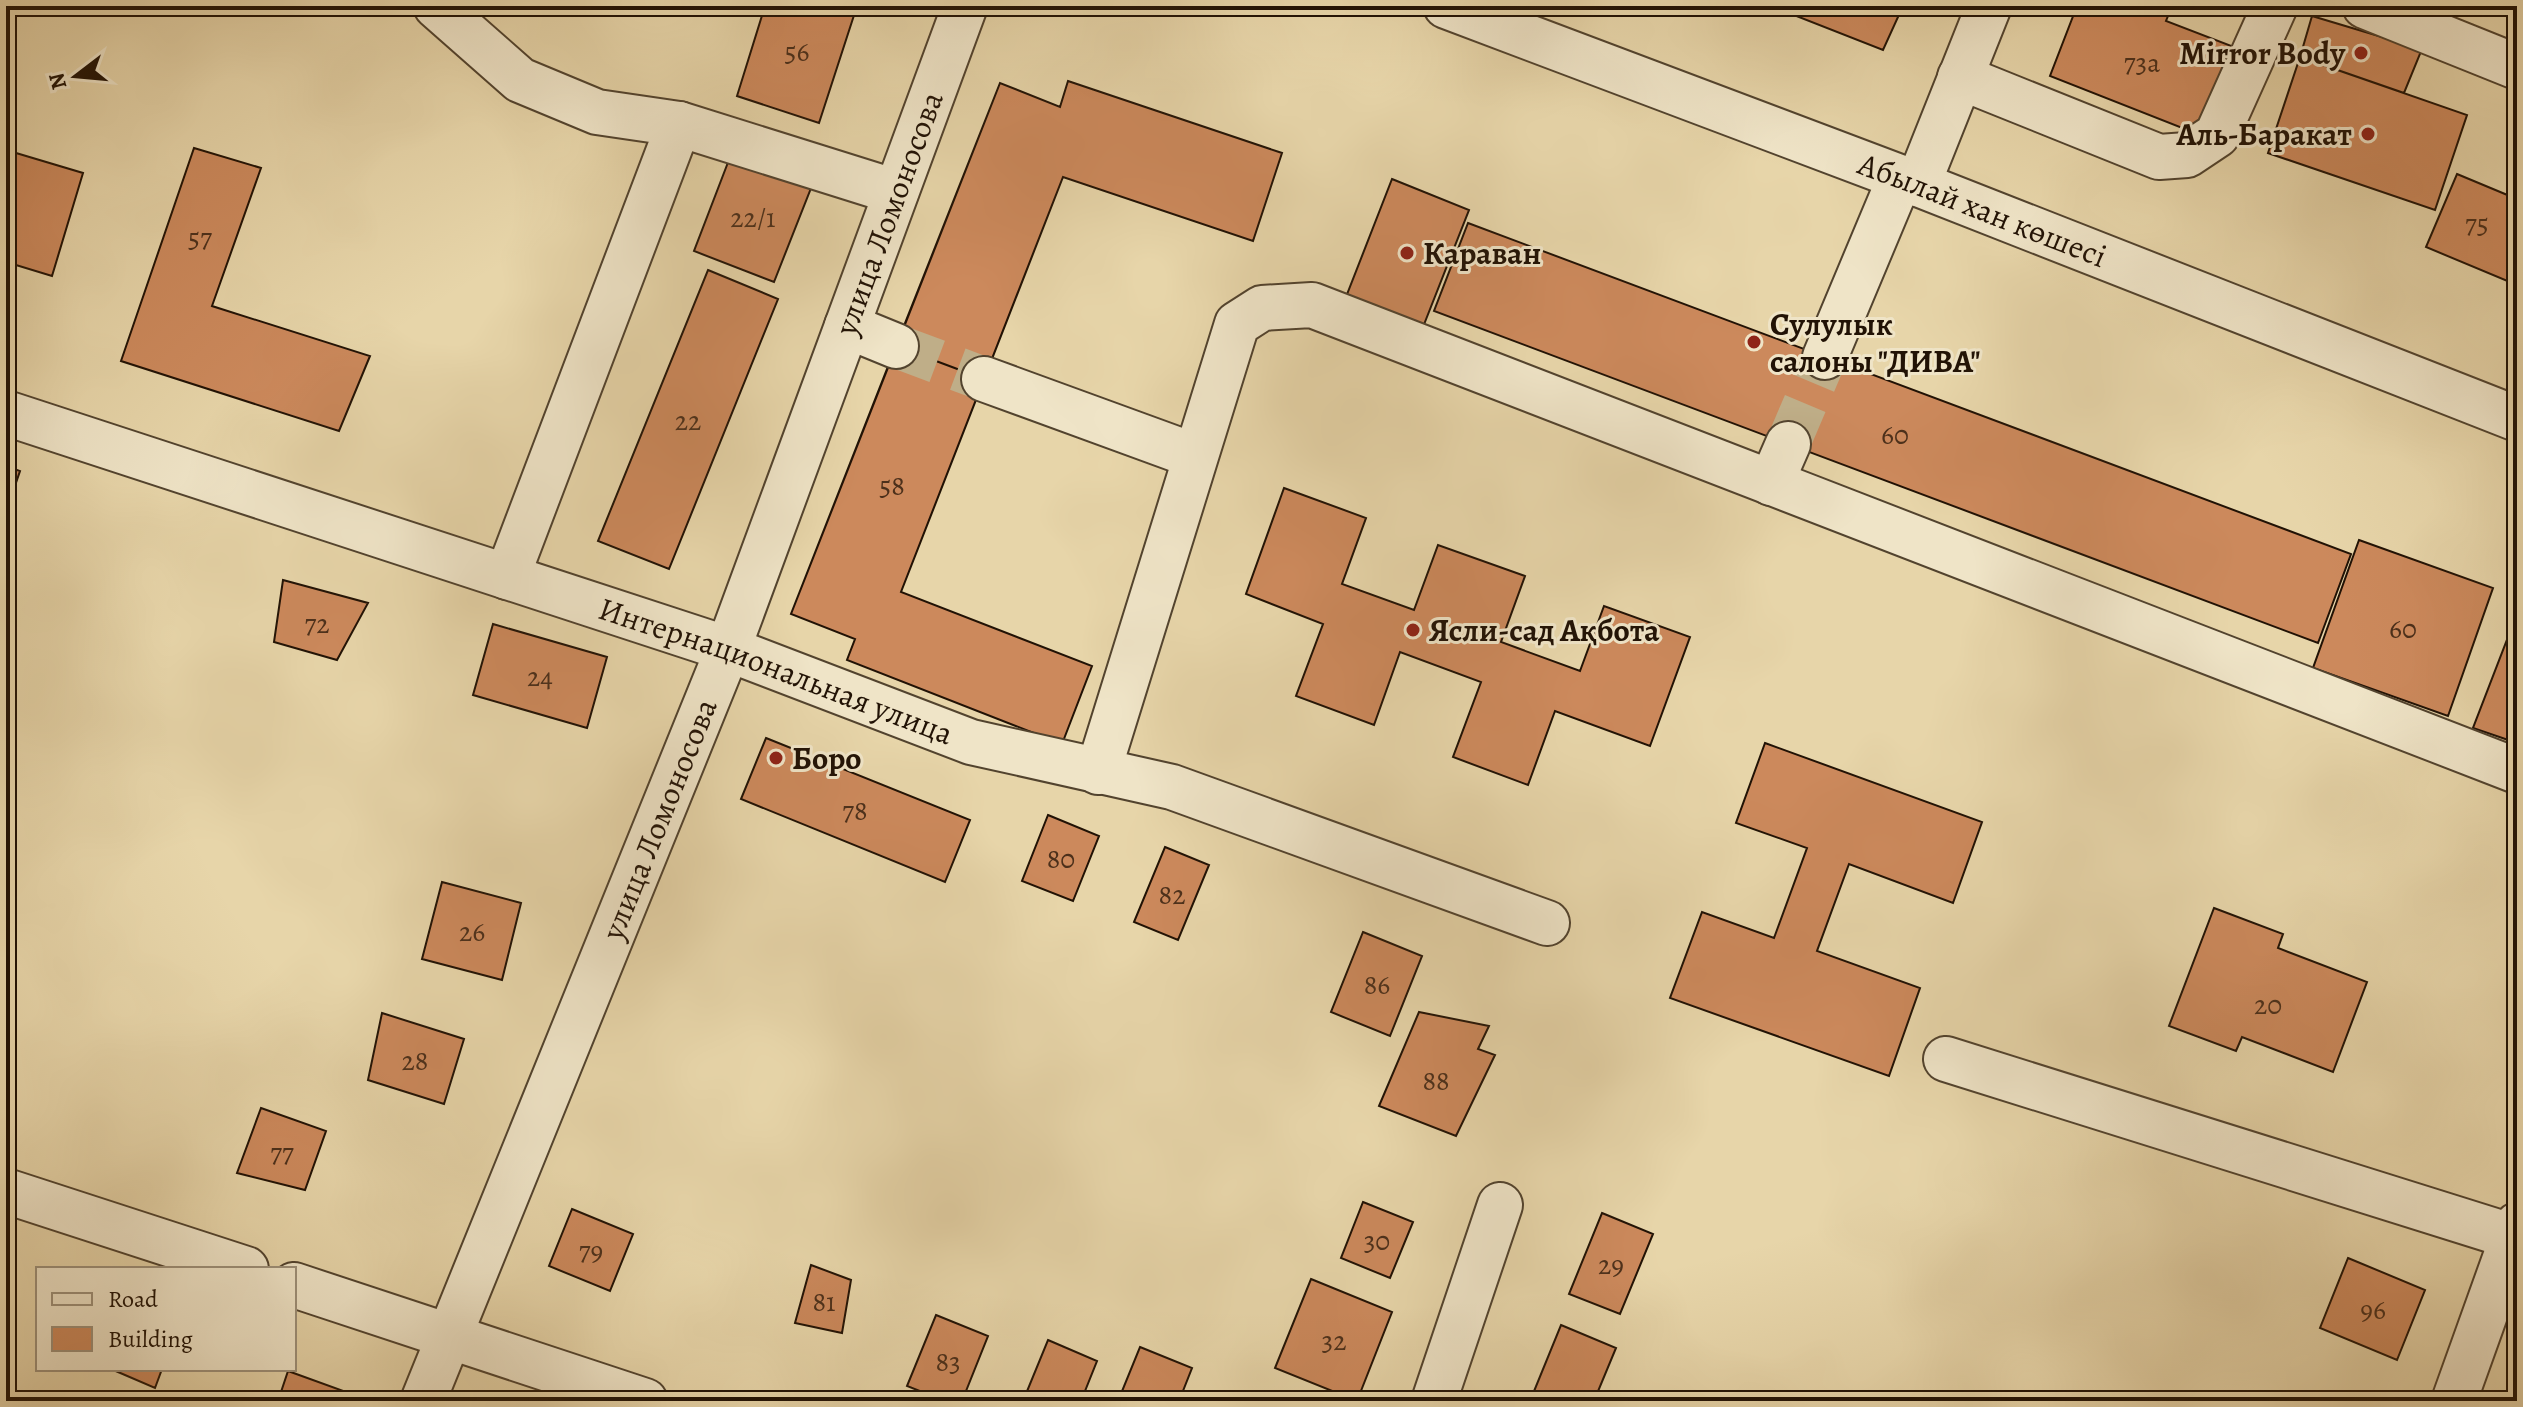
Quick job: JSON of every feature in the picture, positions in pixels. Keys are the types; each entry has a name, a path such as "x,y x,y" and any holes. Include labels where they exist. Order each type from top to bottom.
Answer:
{"street":[{"path":"436,6 520,80 597,112 679,124 896,192"},
{"name":"улица Ломоносова","path":"423,1401 728,649 965,6"},
{"name":"Абылай хан көшесі","path":"1446,6 1909,181 2517,419"},
{"path":"1825,357 1960,77 1989,6"},
{"path":"1960,77 2159,157 2187,155 2217,135 2275,6"},
{"path":"2365,6 2517,67"},
{"path":"507,577 679,124"},
{"path":"1098,772 1237,324 1262,308 1312,305 1779,464 2517,771"},
{"path":"847,326 896,346"},
{"path":"984,379 1195,456"},
{"name":"Интернациональная улица","path":"6,413 728,649 971,742 1172,787 1547,923"},
{"path":"1946,1059 2515,1233 2454,1401"},
{"path":"6,1191 240,1267"},
{"path":"1434,1401 1500,1205"},
{"path":"296,1286 645,1401"}],"building":[{"path":"765,6 857,6 819,123 737,96"},
{"path":"1783,6 1903,6 1883,50 1781,10"},
{"path":"2077,6 2172,6 2166,21 2234,47 2200,135 2050,76"},
{"name":"Mirror Body","path":"2312,16 2422,49 2404,93 2300,57"},
{"name":"Аль-Баракат","path":"2300,57 2467,115 2435,210 2268,153"},
{"path":"1068,81 1282,153 1253,241 1063,177 901,592 1092,666 1062,744 847,660 855,639 791,614 1000,83 1060,107"},
{"path":"1068,81 1282,153 1253,241 1063,177 984,379 896,346 1000,83 1060,107"},
{"path":"194,148 261,168 212,306 370,356 339,431 121,361"},
{"path":"6,150 83,173 52,276 6,262"},
{"path":"732,152 813,183 774,282 694,251"},
{"path":"2457,174 2517,199 2517,285 2426,247"},
{"name":"Караван","path":"1392,179 1469,210 1423,327 1346,297"},
{"path":"1468,223 2351,554 2318,643 1434,311"},
{"path":"708,270 778,299 669,569 598,541"},
{"path":"896,346 984,379 901,592 1092,666 1062,744 847,660 855,639 791,614"},
{"path":"6,466 20,471 6,512"},
{"name":"Ясли-сад Ақбота","path":"1284,488 1366,518 1342,584 1414,610 1438,545 1525,576 1501,642 1580,671 1604,606 1690,637 1650,746 1555,711 1528,785 1453,757 1481,682 1400,652 1374,725 1296,696 1323,624 1246,594"},
{"path":"2359,540 2493,588 2448,716 2313,668"},
{"path":"283,580 368,603 337,660 274,642"},
{"path":"2517,620 2517,743 2473,728"},
{"path":"493,624 607,657 587,728 473,695"},
{"path":"766,738 970,820 945,882 741,799"},
{"path":"1765,743 1982,822 1953,903 1849,864 1817,951 1920,988 1889,1076 1670,998 1702,912 1774,938 1807,848 1736,823"},
{"path":"1048,815 1099,836 1073,901 1022,881"},
{"path":"1165,847 1209,865 1178,940 1134,922"},
{"path":"442,882 521,903 502,980 422,959"},
{"path":"2214,908 2283,934 2278,948 2367,982 2333,1072 2242,1037 2236,1051 2169,1026"},
{"path":"1363,932 1422,956 1390,1036 1331,1012"},
{"path":"1419,1012 1489,1026 1478,1049 1495,1055 1456,1136 1379,1106"},
{"path":"382,1013 464,1039 444,1104 368,1080"},
{"path":"261,1108 326,1131 305,1190 237,1173"},
{"path":"1363,1202 1413,1222 1390,1278 1341,1258"},
{"path":"572,1209 633,1234 610,1291 549,1266"},
{"path":"1602,1213 1653,1234 1620,1314 1569,1294"},
{"path":"2348,1258 2425,1290 2397,1360 2320,1328"},
{"path":"811,1265 851,1280 842,1333 795,1323"},
{"path":"1311,1279 1392,1312 1357,1401 1275,1368"},
{"path":"936,1315 988,1336 962,1401 945,1401 907,1386"},
{"path":"1561,1325 1616,1348 1594,1401 1530,1401"},
{"path":"1048,1340 1097,1361 1081,1401 1023,1401"},
{"path":"1140,1347 1192,1368 1179,1401 1118,1401"},
{"path":"116,1371 161,1371 155,1388"},
{"path":"288,1371 349,1393 346,1401 278,1401"}],"tunnel":[{"path":"896,346 984,379"},
{"path":"1788,444 1825,357"}],"place":[{"name":"Mirror Body","path":"2361,53"},
{"name":"Аль-Баракат","path":"2368,134"},
{"name":"Караван","path":"1407,253"},
{"name":"Сулулык салоны \"ДИВА\"","path":"1754,342"},
{"name":"Ясли-сад Ақбота","path":"1413,630"},
{"name":"Боро","path":"776,758"}]}
